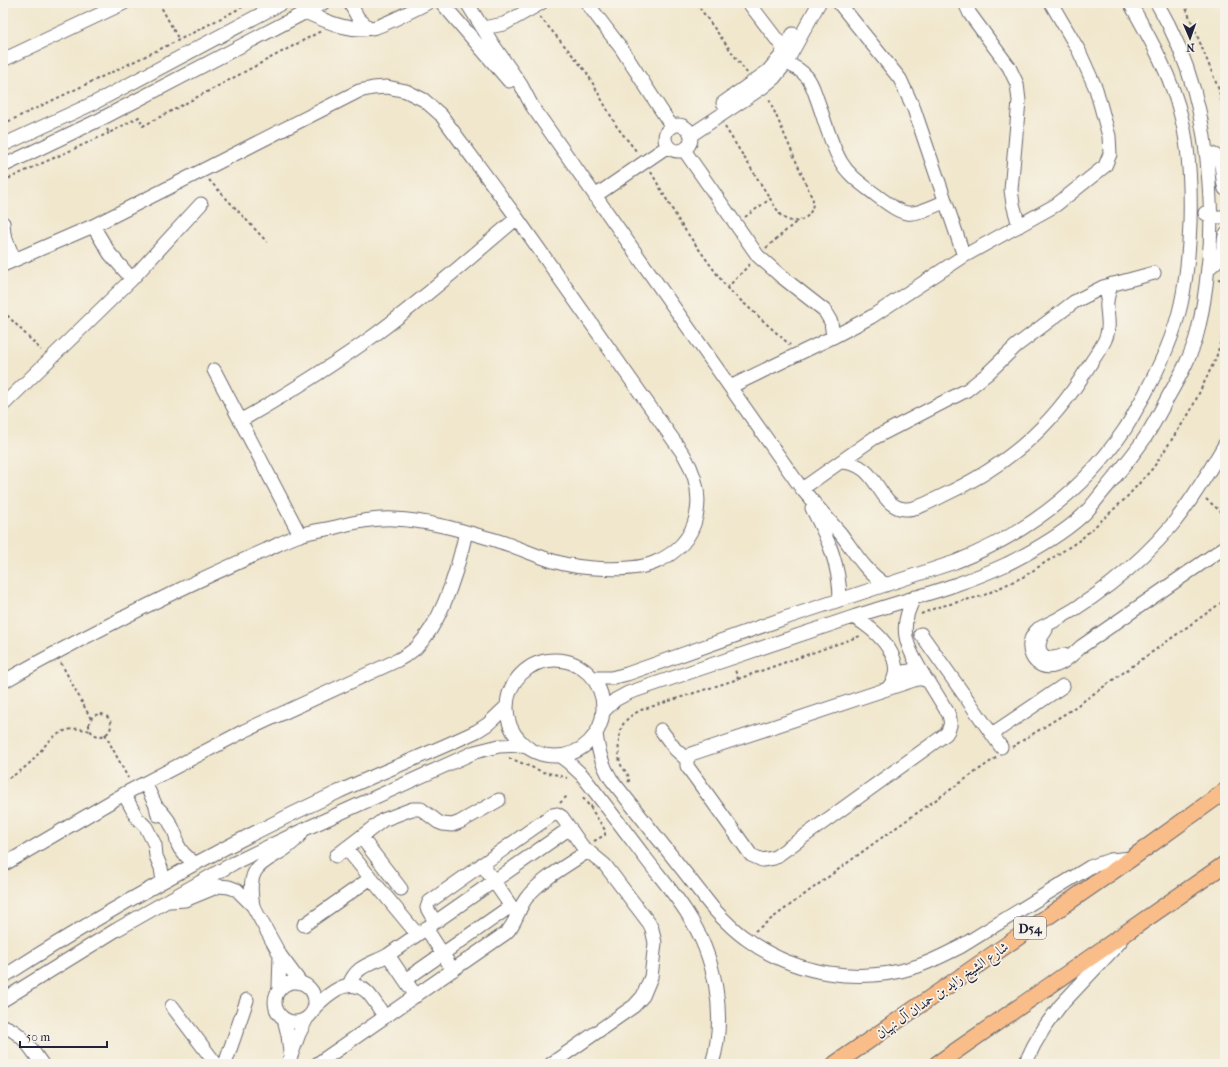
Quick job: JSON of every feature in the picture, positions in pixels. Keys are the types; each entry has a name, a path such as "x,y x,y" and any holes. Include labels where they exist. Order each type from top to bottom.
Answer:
{"main road":[{"name":"شارع الشيخ زايد بن حمدان آل نهيان","path":"835,1064 1132,858 1225,791"},
{"path":"937,1064 1225,864"}],"street":[{"path":"3,60 124,3"},
{"path":"3,145 94,103 282,3"},
{"path":"3,166 101,119 323,3"},
{"path":"350,3 358,18 369,28"},
{"path":"305,12 335,24 351,28 369,28 390,21 427,3"},
{"path":"442,3 532,106 802,489 837,530 868,571 886,585"},
{"path":"467,3 500,55 521,84 532,106"},
{"path":"587,3 621,48 672,127"},
{"path":"749,3 784,49"},
{"path":"688,131 719,116 758,84 775,64 811,3"},
{"path":"688,131 758,84 774,78 786,64 818,3"},
{"path":"839,3 900,79 905,88 914,109 944,202 964,256"},
{"path":"965,3 970,14 1009,67 1017,84 1019,102 1011,190 1019,226"},
{"path":"730,387 871,317 964,256 1044,212 1108,173 1114,165 1117,151 1114,139 1108,129 1096,89 1088,70 1069,32 1051,3"},
{"path":"593,678 611,678 628,674 788,617 975,554 1013,535 1066,497 1113,446 1126,428 1157,371 1167,349 1181,304 1189,249 1189,167 1182,120 1169,78 1160,58 1130,3"},
{"path":"604,711 615,700 628,693 853,617 970,580 1008,563 1047,541 1083,515 1128,461 1142,442 1175,385 1192,349 1198,330 1208,269 1212,217 1207,153 1199,109 1187,67 1170,26 1157,3"},
{"path":"483,28 504,24 536,6"},
{"path":"786,64 794,66 801,71 811,83 838,157 854,178 892,208 902,213 918,213 944,202"},
{"path":"3,230 9,262 93,226 359,91 373,88 406,91 419,98 441,116 517,218 689,464 698,493 698,514 690,532 677,549 666,557 641,567 591,567 556,562 497,540 414,520 393,519 365,521 300,535 200,580 55,653 3,682"},
{"path":"679,125 688,131 690,144 684,150 675,151 668,146 665,138 668,130 672,127 679,125"},
{"path":"596,196 668,146"},
{"path":"684,150 763,262 824,310 831,322 833,337"},
{"path":"1207,153 1213,154 1218,158 1224,175 1225,189"},
{"path":"1189,167 1197,172 1202,179 1204,212 1212,217 1225,217"},
{"path":"3,405 132,279 202,204"},
{"path":"240,421 313,378 377,333 517,218"},
{"path":"93,226 110,254 132,279"},
{"path":"1208,269 1218,261 1222,255 1225,235"},
{"path":"802,489 885,431 967,390 1021,342 1067,306 1087,294 1112,284 1154,273"},
{"path":"840,462 852,463 862,468 870,475 890,502 904,509 910,509 920,506 977,478 1002,462 1031,439 1048,422 1089,366 1107,334 1109,320 1107,307 1108,295 1112,284"},
{"path":"1087,294 1107,307"},
{"path":"214,370 300,535"},
{"path":"1225,444 1172,525 1133,565 1093,596 1034,632 1030,641 1030,651 1032,656 1038,663 1047,667 1057,666 1082,646 1225,547"},
{"path":"802,489 824,532 836,561 840,580 840,600"},
{"path":"3,866 134,789 244,731 393,663 407,655 422,640 438,613 455,573 466,532"},
{"path":"915,597 907,614 904,632 908,647 916,663 950,717 951,725 946,734 774,858 762,860 751,855 687,766 687,760 691,754 919,679 927,681"},
{"path":"853,617 862,621 876,632 894,660 896,673 891,685 887,689"},
{"path":"921,634 992,734 1002,751"},
{"path":"896,673 910,671 916,663 933,650"},
{"path":"546,661 567,661 581,668 593,678 602,694 604,711 603,719 596,734 584,747 569,755 560,756 541,754 532,751 524,745 511,727 507,715 507,706 509,695 516,681 526,670 535,664 546,661"},
{"path":"992,734 1063,686"},
{"path":"3,977 95,920 163,881 238,841 337,793 477,731 488,724 507,706"},
{"path":"661,730 675,749 687,760"},
{"path":"596,734 599,753 608,775 712,907 727,923 745,938 784,961 821,972 851,976 874,975 896,972 940,958 1090,867 1110,860 1132,858"},
{"path":"3,1000 67,959 234,863 475,752 499,746 524,745"},
{"path":"560,756 582,775 687,912 702,939 712,967 718,997 719,1027 712,1062"},
{"path":"134,789 156,806 167,818 176,836 177,844 185,855 196,864"},
{"path":"134,789 137,818 146,828 155,845 156,856 161,868 163,881"},
{"path":"453,970 426,928 341,852 383,820 412,809 421,809 438,822 452,825 499,800"},
{"path":"137,818 156,806"},
{"path":"426,928 427,908 429,902 552,815 557,814 562,817 577,839 589,852 606,865 649,923 655,943 650,977 643,996 634,1006 551,1064"},
{"path":"349,985 353,976 360,969 388,955 570,828"},
{"path":"253,906 251,882 254,872 262,863 288,847 305,829"},
{"path":"361,837 401,889"},
{"path":"404,980 442,954 514,910 534,889 589,852"},
{"path":"317,1064 506,933 513,925 514,910 482,864"},
{"path":"304,926 371,878"},
{"path":"166,901 185,900 224,886 237,890 253,906 280,955 304,984 311,990 315,999 310,1013 299,1034 289,1061"},
{"path":"1025,1064 1046,1025 1060,1006 1133,928"},
{"path":"280,955 279,988 274,1002 277,1012 284,1019 298,1022 336,989 349,985 365,991 385,1017"},
{"path":"388,955 416,996"},
{"path":"279,988 287,983 336,989"},
{"path":"225,1064 247,1000"},
{"path":"172,1006 216,1064"},
{"path":"284,1019 288,1035 289,1061"},
{"path":"3,1026 16,1032 22,1037 42,1064"}],"path":[{"path":"160,3 179,40"},
{"path":"3,124 179,40 250,3"},
{"path":"696,3 758,84 812,195 814,205 806,218 793,222 782,216 719,116"},
{"path":"1184,3 1219,90 1225,119"},
{"path":"536,6 584,69 621,132 644,163 680,223 727,288 800,353"},
{"path":"3,181 109,133 139,117 143,126 155,121 335,24"},
{"path":"101,119 109,133"},
{"path":"200,172 267,242"},
{"path":"736,224 770,199"},
{"path":"3,311 50,359"},
{"path":"1194,493 1206,499 1225,515"},
{"path":"745,938 1002,751 1071,710 1225,600"},
{"path":"619,789 629,781 630,778 621,765 618,745 623,724 641,710 738,679 832,647 853,638 876,632"},
{"path":"55,653 91,720 90,723 92,731"},
{"path":"730,659 738,679"},
{"path":"3,780 16,774 24,768 50,740 61,732 74,729 92,731 98,735 106,734 108,732 111,725 105,715 97,715 91,720"},
{"path":"106,734 134,789"},
{"path":"506,759 512,759 543,772 558,775 568,779 570,782"},
{"path":"583,798 605,830 605,835 594,842 589,852"},
{"path":"590,807 602,801"}]}
